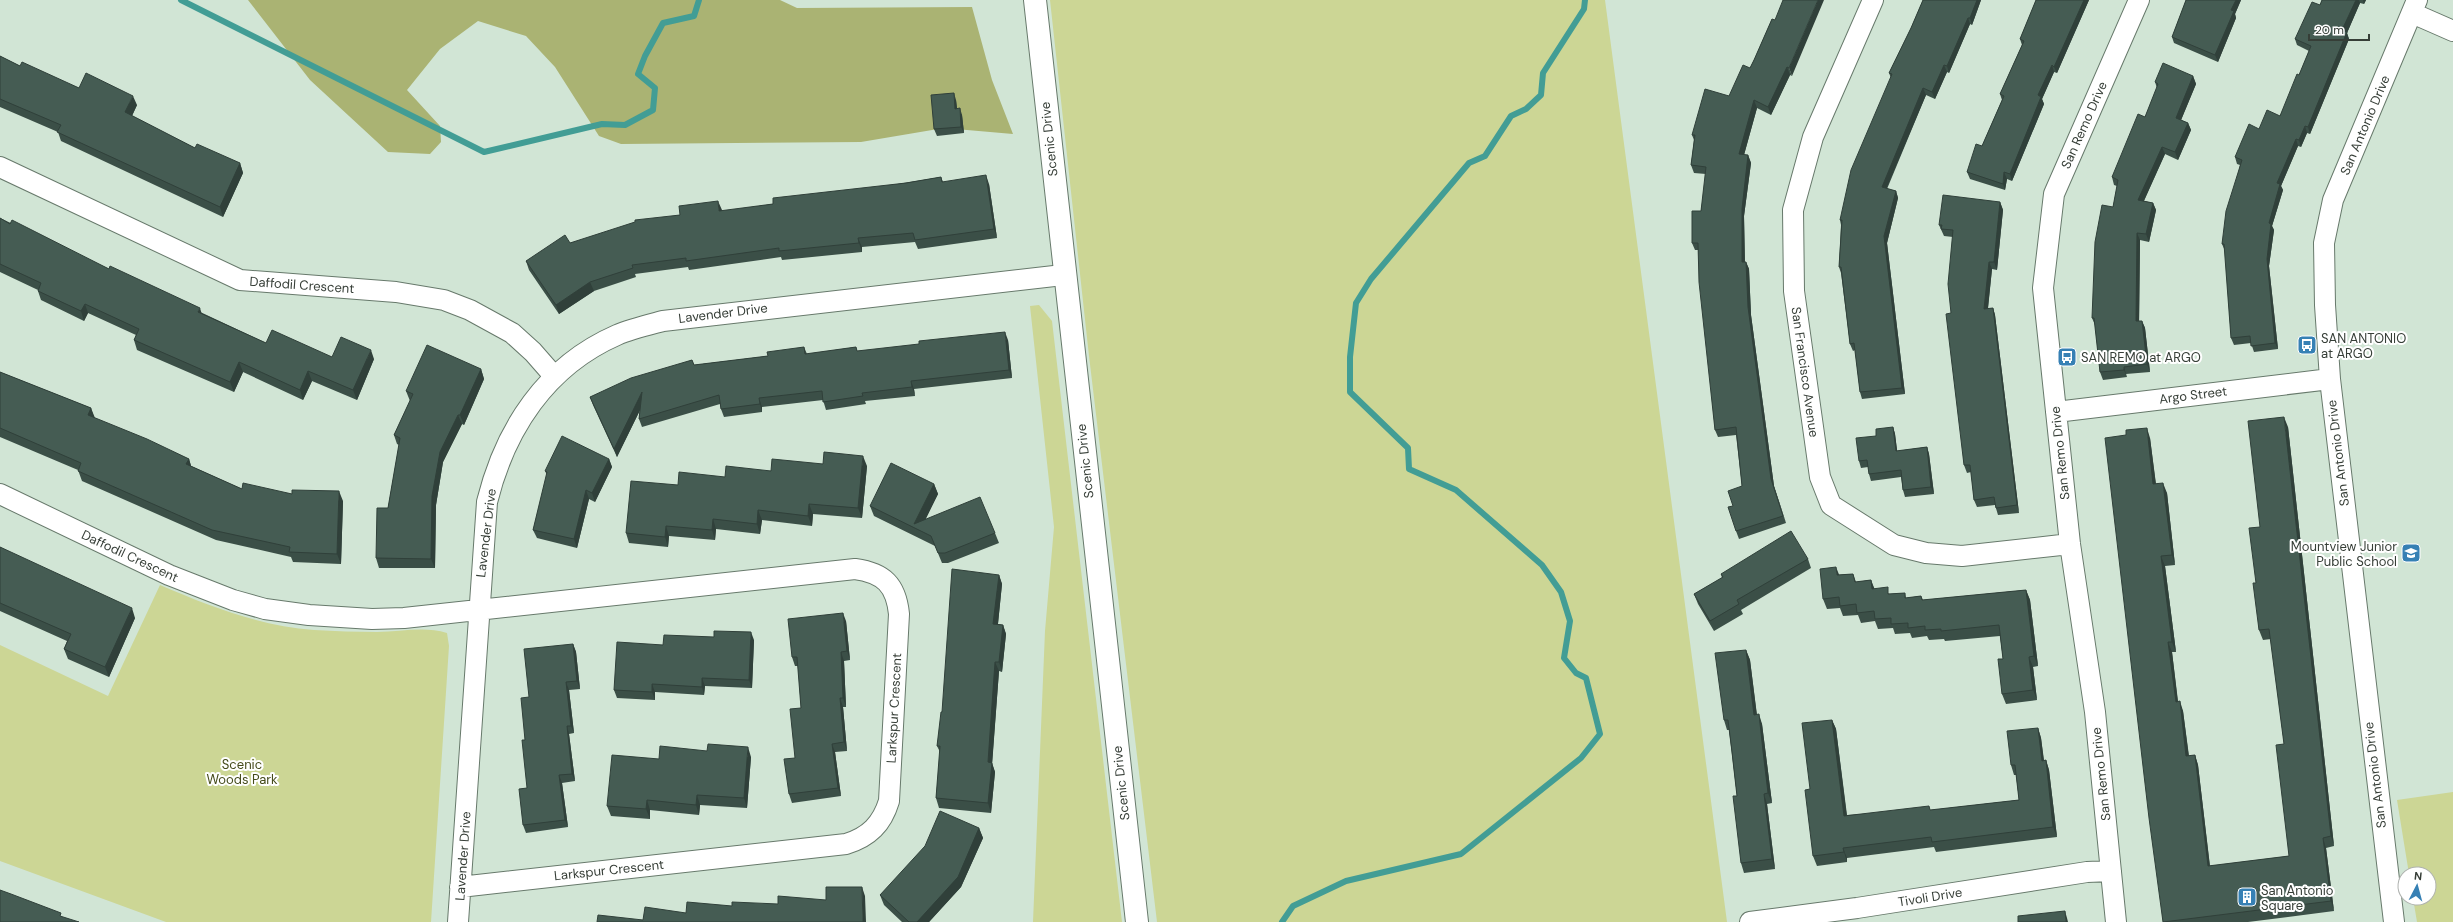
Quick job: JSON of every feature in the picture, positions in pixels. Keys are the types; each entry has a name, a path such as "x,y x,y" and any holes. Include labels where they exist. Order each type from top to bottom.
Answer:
{"street":[{"name":"Scenic Drive","path":"1035,0 1063,275 1137,922"},
{"name":"San Francisco Avenue","path":"1873,0 1813,138 1793,210 1794,290 1820,477 1831,505 1894,545 1926,553 1962,556 2070,544"},
{"name":"San Remo Drive","path":"2116,922 2095,712 2070,544 2043,288 2054,194 2140,0"},
{"path":"2415,6 2453,31"},
{"name":"San Antonio Drive","path":"2394,922 2330,379 2325,305 2324,243 2333,200 2415,6"},
{"name":"Daffodil Crescent","path":"0,167 240,280 396,292 444,300 470,310 512,333 533,352 554,376"},
{"name":"Lavender Drive","path":"458,922 478,611 487,502 493,476 511,434 525,411 554,376 597,345 617,335 663,321 1063,275"},
{"name":"Argo Street","path":"2056,412 2330,379"},
{"name":"Daffodil Crescent","path":"0,494 169,575 202,589 265,609 309,615 372,619 478,611"},
{"name":"Larkspur Crescent","path":"460,887 855,841 872,831 885,814 889,801 895,708 898,603 894,591 884,578 871,571 841,570 478,611"},
{"name":"Tivoli Drive","path":"1750,922 1858,915 2087,872 2111,871"}],"green space":[{"path":"248,0 780,0 797,8 972,7 992,80 1013,134 944,128 861,142 621,144 599,136 555,67 526,36 478,21 440,49 407,90 440,126 441,142 430,154 388,152 310,80"},
{"path":"1050,0 1605,0 1727,922 1157,922 1089,356"},
{"path":"1039,305 1052,321 1122,922 1033,922 1045,631 1054,527 1030,306"},
{"name":"Scenic Woods Park","path":"160,585 235,614 254,620 294,628 369,632 430,630 447,633 449,646 431,922 166,922 0,861 0,645 108,696"},
{"path":"2453,792 2453,922 2417,922 2414,906 2437,906 2437,866 2408,866 2397,800"}],"building":[{"path":"1783,0 1818,0 1789,68 1787,67 1768,107 1754,100 1739,154 1748,155 1742,209 1742,262 1746,262 1748,307 1771,479 1783,516 1736,531 1728,507 1733,506 1728,491 1742,486 1736,427 1715,430 1699,282 1698,243 1692,243 1692,211 1701,211 1706,167 1691,165 1695,135 1692,135 1705,89 1729,96 1743,65 1750,68 1772,19 1775,20"},
{"path":"1923,0 1977,0 1947,66 1944,65 1932,92 1923,88 1882,187 1896,191 1884,236 1902,388 1860,392 1854,343 1850,344 1841,267 1839,267 1842,220 1840,220 1851,170 1892,74 1889,73"},
{"path":"2036,0 2084,0 2054,67 2052,65 2038,95 2041,97 2010,174 2004,172 2003,184 1967,172 1976,144 1982,146 2004,96 2000,94 2024,41 2020,39"},
{"path":"2186,0 2236,0 2231,10 2234,11 2215,55 2172,37"},
{"path":"2322,0 2356,0 2342,30 2347,32 2308,127 2305,126 2299,140 2296,139 2277,183 2280,184 2269,223 2271,224 2267,259 2275,343 2251,346 2250,336 2231,338 2224,244 2222,244 2226,211 2242,160 2235,157 2249,124 2259,129 2267,110 2280,116 2297,74 2299,75 2311,46 2295,39 2312,2 2320,5"},
{"path":"0,56 20,66 22,62 79,88 86,73 133,96 125,112 195,148 197,144 240,163 220,207 57,132 61,125 0,99"},
{"path":"2163,63 2193,76 2176,118 2188,123 2175,152 2162,147 2138,200 2153,203 2146,234 2137,233 2136,321 2142,321 2147,364 2124,367 2124,370 2100,372 2094,318 2092,318 2095,242 2102,205 2113,207 2118,180 2112,177 2138,114 2145,117 2158,84 2155,82"},
{"path":"954,93 955,109 960,108 961,127 934,129 931,95"},
{"path":"986,175 994,229 915,240 913,233 858,238 859,243 779,251 779,248 686,261 686,258 632,265 633,268 590,282 556,305 526,261 565,235 570,243 635,222 635,220 680,215 679,206 718,201 719,211 773,204 773,198 906,183 941,177 942,182"},
{"path":"1943,195 2000,202 1994,262 1989,262 1984,309 1993,308 2017,505 1996,508 1994,497 1974,500 1970,465 1964,465 1946,314 1951,313 1948,284 1953,230 1941,229 1942,225 1939,225"},
{"path":"0,218 10,224 12,220 109,269 110,266 200,308 198,312 266,343 272,330 332,357 341,337 371,350 353,390 308,371 300,390 239,362 230,382 134,340 139,329 85,304 81,311 38,291 41,283 0,264"},
{"path":"1005,332 1009,370 911,381 912,387 862,393 863,396 823,402 822,391 759,398 760,404 721,409 719,395 639,419 642,392 614,449 590,397 631,378 692,360 694,365 768,356 767,352 804,347 805,354 856,347 857,351 919,344 919,341"},
{"path":"427,345 481,369 460,415 458,415 440,452 432,496 431,559 376,558 377,508 388,508 400,438 394,435 413,394 406,391"},
{"path":"0,372 91,408 88,415 147,439 189,459 186,464 242,489 243,483 292,494 292,490 339,491 337,554 289,552 290,547 212,530 78,471 81,463 0,428"},
{"path":"2284,417 2331,836 2323,838 2331,901 2163,922 2149,818 2105,438 2126,435 2126,430 2147,428 2153,484 2163,483 2172,555 2161,556 2172,642 2168,642 2176,702 2180,701 2186,756 2195,755 2208,866 2289,856 2276,745 2284,744 2269,629 2259,630 2253,583 2256,583 2249,528 2260,527 2248,421"},
{"path":"1893,427 1896,451 1927,447 1931,487 1903,490 1901,470 1869,474 1867,460 1859,461 1856,438 1876,436 1876,429"},
{"path":"562,436 609,459 592,493 586,490 574,539 533,530 547,472 545,471"},
{"path":"824,452 863,456 858,508 809,504 808,516 758,510 757,524 713,519 712,530 666,526 665,537 626,533 631,481 678,485 679,472 725,477 726,466 771,471 772,459 823,464"},
{"path":"891,463 934,484 914,524 980,497 995,533 945,553 938,553 931,536 870,506"},
{"path":"1791,531 1808,559 1737,600 1739,604 1710,621 1694,594 1723,577 1721,574"},
{"path":"0,547 132,608 105,667 64,649 71,634 0,603"},
{"path":"1836,567 1837,575 1853,574 1855,582 1871,580 1872,589 1888,587 1888,594 1905,593 1905,598 1921,596 1922,600 2026,590 2034,656 2029,657 2033,690 2002,694 1998,659 2003,659 1999,625 1941,631 1941,629 1925,630 1925,626 1908,628 1908,623 1891,624 1891,618 1875,619 1874,611 1857,613 1856,604 1840,606 1839,597 1823,599 1820,569"},
{"path":"952,569 999,575 993,624 1003,625 999,662 995,662 988,762 992,763 988,803 936,798 940,746 937,746 942,712"},
{"path":"843,613 847,651 841,652 843,698 840,698 844,742 832,744 838,788 789,794 784,759 795,758 790,709 801,708 797,657 792,657 788,619"},
{"path":"714,631 751,632 749,680 702,678 702,687 652,684 652,692 614,690 617,642 663,645 664,635 714,637"},
{"path":"573,644 577,681 566,682 571,726 567,726 572,774 559,775 565,820 523,825 519,789 527,788 522,740 525,740 521,698 529,697 524,649"},
{"path":"1746,650 1754,715 1759,714 1768,793 1764,794 1772,859 1741,863 1733,796 1737,796 1732,752 1728,720 1724,720 1715,653"},
{"path":"1832,720 1844,816 1929,806 1930,810 2019,800 2015,765 2011,765 2007,731 2038,728 2042,761 2046,760 2053,827 1932,842 1931,837 1843,848 1844,852 1813,856 1805,790 1810,789 1802,723"},
{"path":"708,744 748,747 744,798 697,795 696,805 647,800 646,809 607,806 612,755 659,759 660,746 707,751"},
{"path":"940,811 979,828 958,877 917,922 909,922 880,895 925,846"},
{"path":"826,887 862,887 863,922 597,922 598,915 643,920 645,907 686,913 687,902 732,906 732,902 778,904 778,896 826,900"},
{"path":"0,890 61,913 60,916 79,922 0,922"},
{"path":"2065,911 2066,922 2018,922 2018,916"}],"waterway":[{"path":"181,0 484,152 602,124 625,125 653,110 655,88 638,74 645,56 663,23 694,16 699,0"},
{"path":"1282,922 1293,906 1346,881 1461,854 1581,758 1600,734 1586,678 1576,673 1564,658 1570,621 1561,592 1542,565 1456,490 1409,469 1408,448 1350,392 1350,357 1356,303 1371,279 1469,163 1485,156 1511,116 1526,109 1541,95 1543,73 1584,9 1585,0"}],"place":[{"name":"SAN ANTONIO at ARGO","path":"2307,345"},
{"name":"SAN REMO at ARGO","path":"2067,357"},
{"name":"Mountview Junior Public School","path":"2411,553"},
{"name":"San Antonio Square","path":"2247,897"}]}
